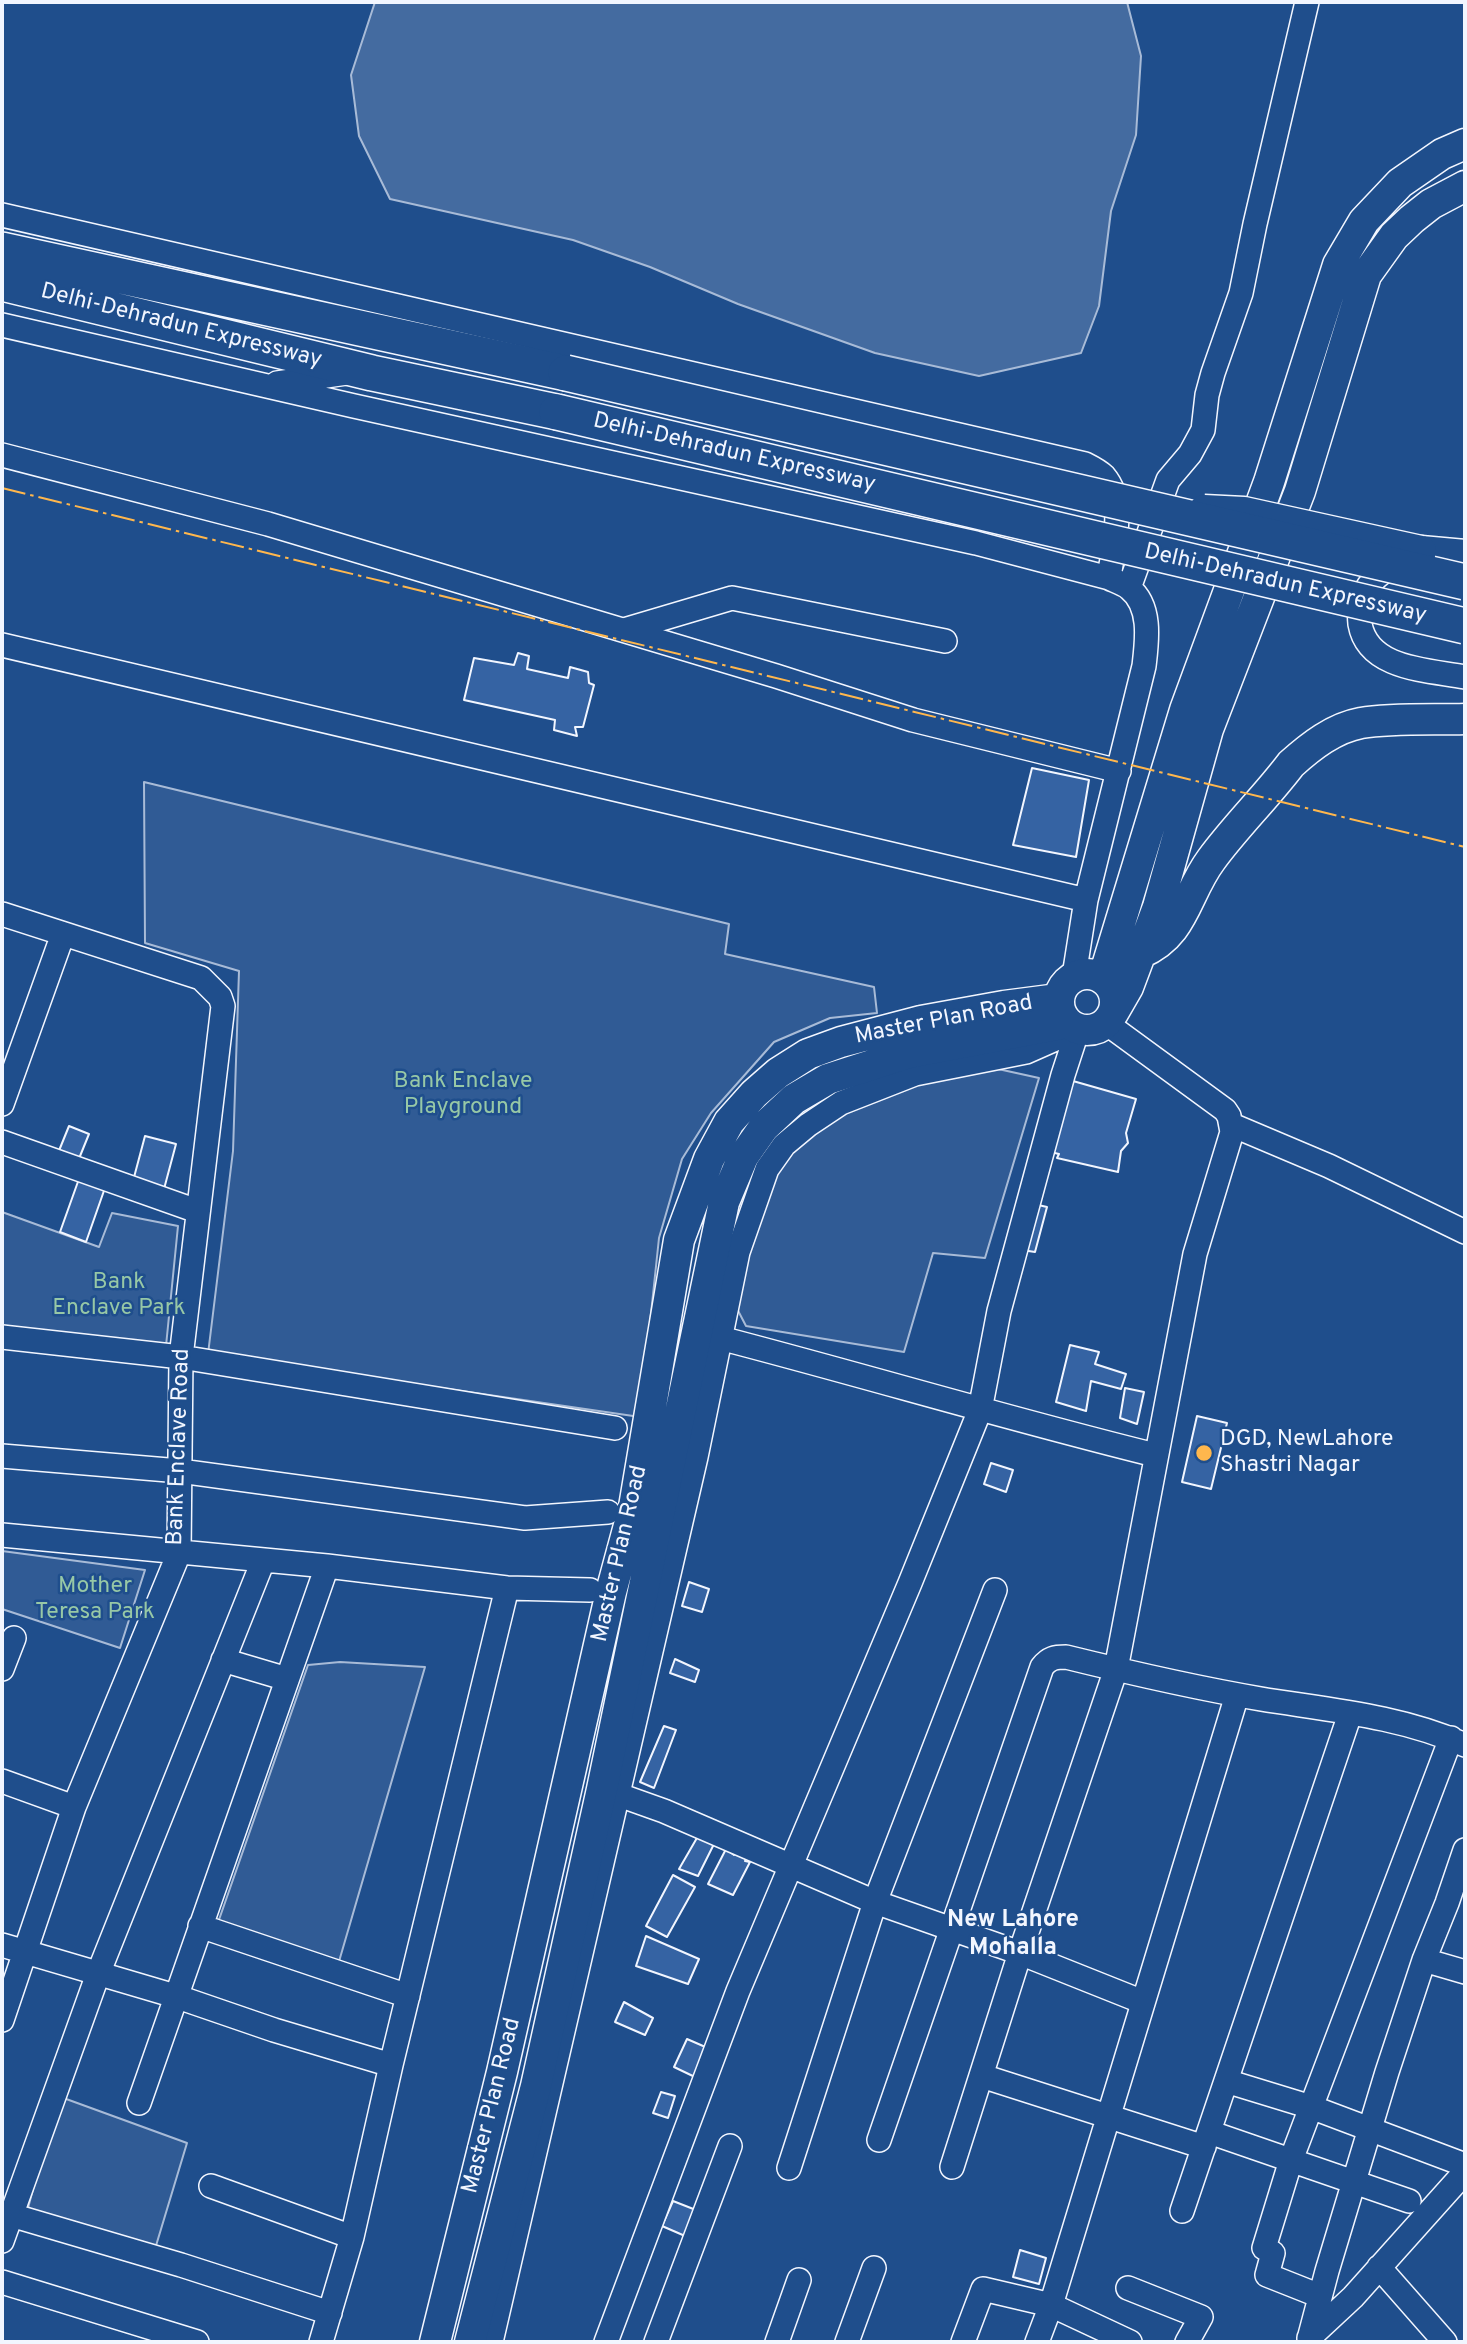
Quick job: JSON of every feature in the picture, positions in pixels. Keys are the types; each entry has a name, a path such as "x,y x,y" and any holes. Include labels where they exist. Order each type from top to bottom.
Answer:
{"highway":[{"name":"Delhi-Dehradun Expressway","path":"2,250 278,294 370,314 579,376 1465,582"},
{"name":"Delhi-Dehradun Expressway","path":"2,283 361,371 557,412 1465,626"}],"main road":[{"path":"1086,1006 1185,710 1269,482 1338,265 1364,220 1400,183 1443,154 1465,144"},
{"path":"470,2342 610,1792 696,1400 724,1202 743,1157 764,1128 794,1099 828,1079 909,1053 1086,1006 1128,987 1158,907 1208,729 1300,491 1366,275 1387,246 1412,219 1430,204 1465,186"},
{"path":"1137,507 1244,512 1421,551 1465,557"},
{"path":"1141,953 1154,948 1174,930 1210,861 1291,764 1306,750 1335,732 1361,723 1465,719"},
{"name":"Master Plan Road","path":"435,2342 502,2073 611,1592 631,1520 679,1240 709,1159 729,1122 754,1094 778,1073 808,1054 841,1042 921,1021 1004,1006 1086,1006"}],"street":[{"path":"1119,583 1168,480 1190,454 1203,430 1207,395 1241,293 1307,2"},
{"path":"2,215 278,294 1085,464 1103,474 1112,490 1118,510 1119,583"},
{"path":"323,303 370,314"},
{"path":"2,324 354,406 976,543 1119,583 1139,599 1148,635 1144,666 1086,900 1086,1006 1063,1075 999,1311 980,1410 738,1991 606,2342"},
{"path":"277,350 354,406"},
{"path":"265,385 361,371"},
{"path":"2,455 268,524 776,676 913,720 1119,771"},
{"path":"1465,557 1403,565 1383,572 1368,587 1360,607 1359,618 1365,639 1371,648 1389,661 1465,677"},
{"path":"624,631 732,598 945,641"},
{"path":"2,645 1086,900"},
{"name":"Bank Enclave Road","path":"2,914 201,978 220,997 223,1006 181,1357 179,1553 74,1807 2,2020"},
{"path":"2,1104 63,934"},
{"path":"952,2167 1020,1953 1116,1670 1195,1254 1232,1125 1225,1110 1086,1006"},
{"path":"696,1400 720,1338 738,1252 756,1197 767,1169 784,1145 841,1103 881,1086 915,1074 1026,1052 1086,1006"},
{"path":"1232,1125 1329,1167 1465,1232"},
{"path":"2,1142 197,1211"},
{"path":"2,1337 181,1357 615,1428"},
{"path":"720,1338 1155,1455"},
{"path":"2,1456 180,1471 525,1518 608,1512"},
{"path":"2,1535 327,1566 507,1588 590,1590"},
{"path":"2,2241 98,1974 263,1560"},
{"path":"139,2103 327,1566"},
{"path":"321,2342 352,2237 507,1588"},
{"path":"789,2168 875,1902 995,1590"},
{"path":"2,1669 14,1638"},
{"path":"879,2140 1042,1667 1048,1660 1056,1657 1237,1695 1411,1726 1458,1741 1291,2160 1264,2248 1273,2253 1267,2275 1320,2296"},
{"path":"223,1660 287,1679"},
{"path":"1037,2342 1051,2305 1237,1695"},
{"path":"1182,2211 1350,1714"},
{"path":"2,1781 74,1807"},
{"path":"491,2342 610,1792 664,1811 875,1902 1020,1953 1143,2002"},
{"path":"1307,2340 1369,2128 1424,1960 1456,1906 1465,1850"},
{"path":"200,1926 408,1996"},
{"path":"2,1945 175,1996 274,2030 391,2065"},
{"path":"1424,1960 1465,1972"},
{"path":"982,2076 1108,2116 1291,2160 1409,2201"},
{"path":"1226,2081 1369,2128 1465,2165"},
{"path":"656,2342 730,2146"},
{"path":"1307,2340 1353,2297 1465,2172"},
{"path":"211,2186 352,2237"},
{"path":"11,2215 181,2265 330,2313"},
{"path":"1378,2267 1445,2342"},
{"path":"848,2342 874,2268"},
{"path":"777,2342 799,2280"},
{"path":"2,2282 197,2342"},
{"path":"1128,2288 1201,2318 1187,2342"},
{"path":"963,2342 983,2289 1051,2305 1130,2342"}],"green space":[{"name":"Bank Enclave Playground","path":"144,782 729,924 725,954 874,987 877,1013 830,1018 774,1042 711,1113 682,1159 659,1238 640,1417 208,1354 233,1151 239,971 145,943"},
{"path":"989,1067 1039,1078 985,1258 933,1253 904,1352 746,1326 732,1299 767,1168 822,1114 905,1079"},
{"name":"Bank Enclave Park","path":"2,1212 99,1247 112,1213 178,1226 165,1356 2,1331"},
{"name":"Mother Teresa Park","path":"2,1551 145,1570 120,1648 2,1609"},
{"path":"340,1662 425,1667 333,1982 214,1934 308,1665"},
{"path":"58,2096 187,2143 155,2249 28,2208"}],"shaded area":[{"path":"375,2 1127,2 1141,56 1136,135 1111,211 1099,306 1081,353 979,376 875,353 738,304 650,267 573,240 390,199 359,136 351,75"}],"building":[{"path":"518,653 529,656 527,669 568,678 570,667 588,672 589,683 594,685 583,727 575,727 577,736 554,730 555,720 464,700 474,658 514,665"},
{"path":"1032,768 1089,780 1076,857 1013,845"},
{"path":"1066,1079 1136,1099 1126,1133 1128,1143 1121,1151 1118,1172 1057,1158 1059,1154 1046,1151"},
{"path":"69,1126 89,1134 76,1166 56,1158"},
{"path":"145,1136 176,1144 164,1189 133,1181"},
{"path":"80,1176 106,1185 86,1242 60,1232"},
{"path":"1034,1204 1047,1207 1035,1252 1022,1250"},
{"path":"1070,1345 1099,1352 1095,1364 1126,1374 1121,1389 1091,1381 1086,1411 1056,1402"},
{"path":"1125,1388 1144,1392 1137,1424 1120,1418"},
{"name":"DGD, NewLahore Shastri Nagar","path":"1197,1416 1227,1423 1211,1489 1182,1482"},
{"path":"991,1463 1013,1470 1006,1492 984,1484"},
{"path":"689,1582 709,1589 702,1612 682,1606"},
{"path":"675,1659 699,1670 695,1682 670,1673"},
{"path":"664,1726 676,1730 654,1788 640,1782"},
{"path":"705,1824 720,1832 698,1876 679,1869"},
{"path":"726,1849 734,1855 735,1853 747,1857 745,1861 750,1862 733,1895 708,1884"},
{"path":"673,1875 695,1887 667,1937 646,1926"},
{"path":"646,1936 699,1959 688,1984 636,1966"},
{"path":"624,2002 653,2018 645,2035 615,2022"},
{"path":"687,2039 710,2049 697,2078 674,2067"},
{"path":"661,2092 675,2096 668,2118 653,2113"},
{"path":"673,2201 701,2212 692,2239 662,2226"},
{"path":"1020,2250 1046,2258 1039,2284 1013,2277"}],"power":[{"path":"2,488 1465,847"}],"place":[{"name":"DGD, NewLahore Shastri Nagar","path":"1204,1453"}],"district":[{"name":"New Lahore Mohalla","path":"1013,1935"}]}
